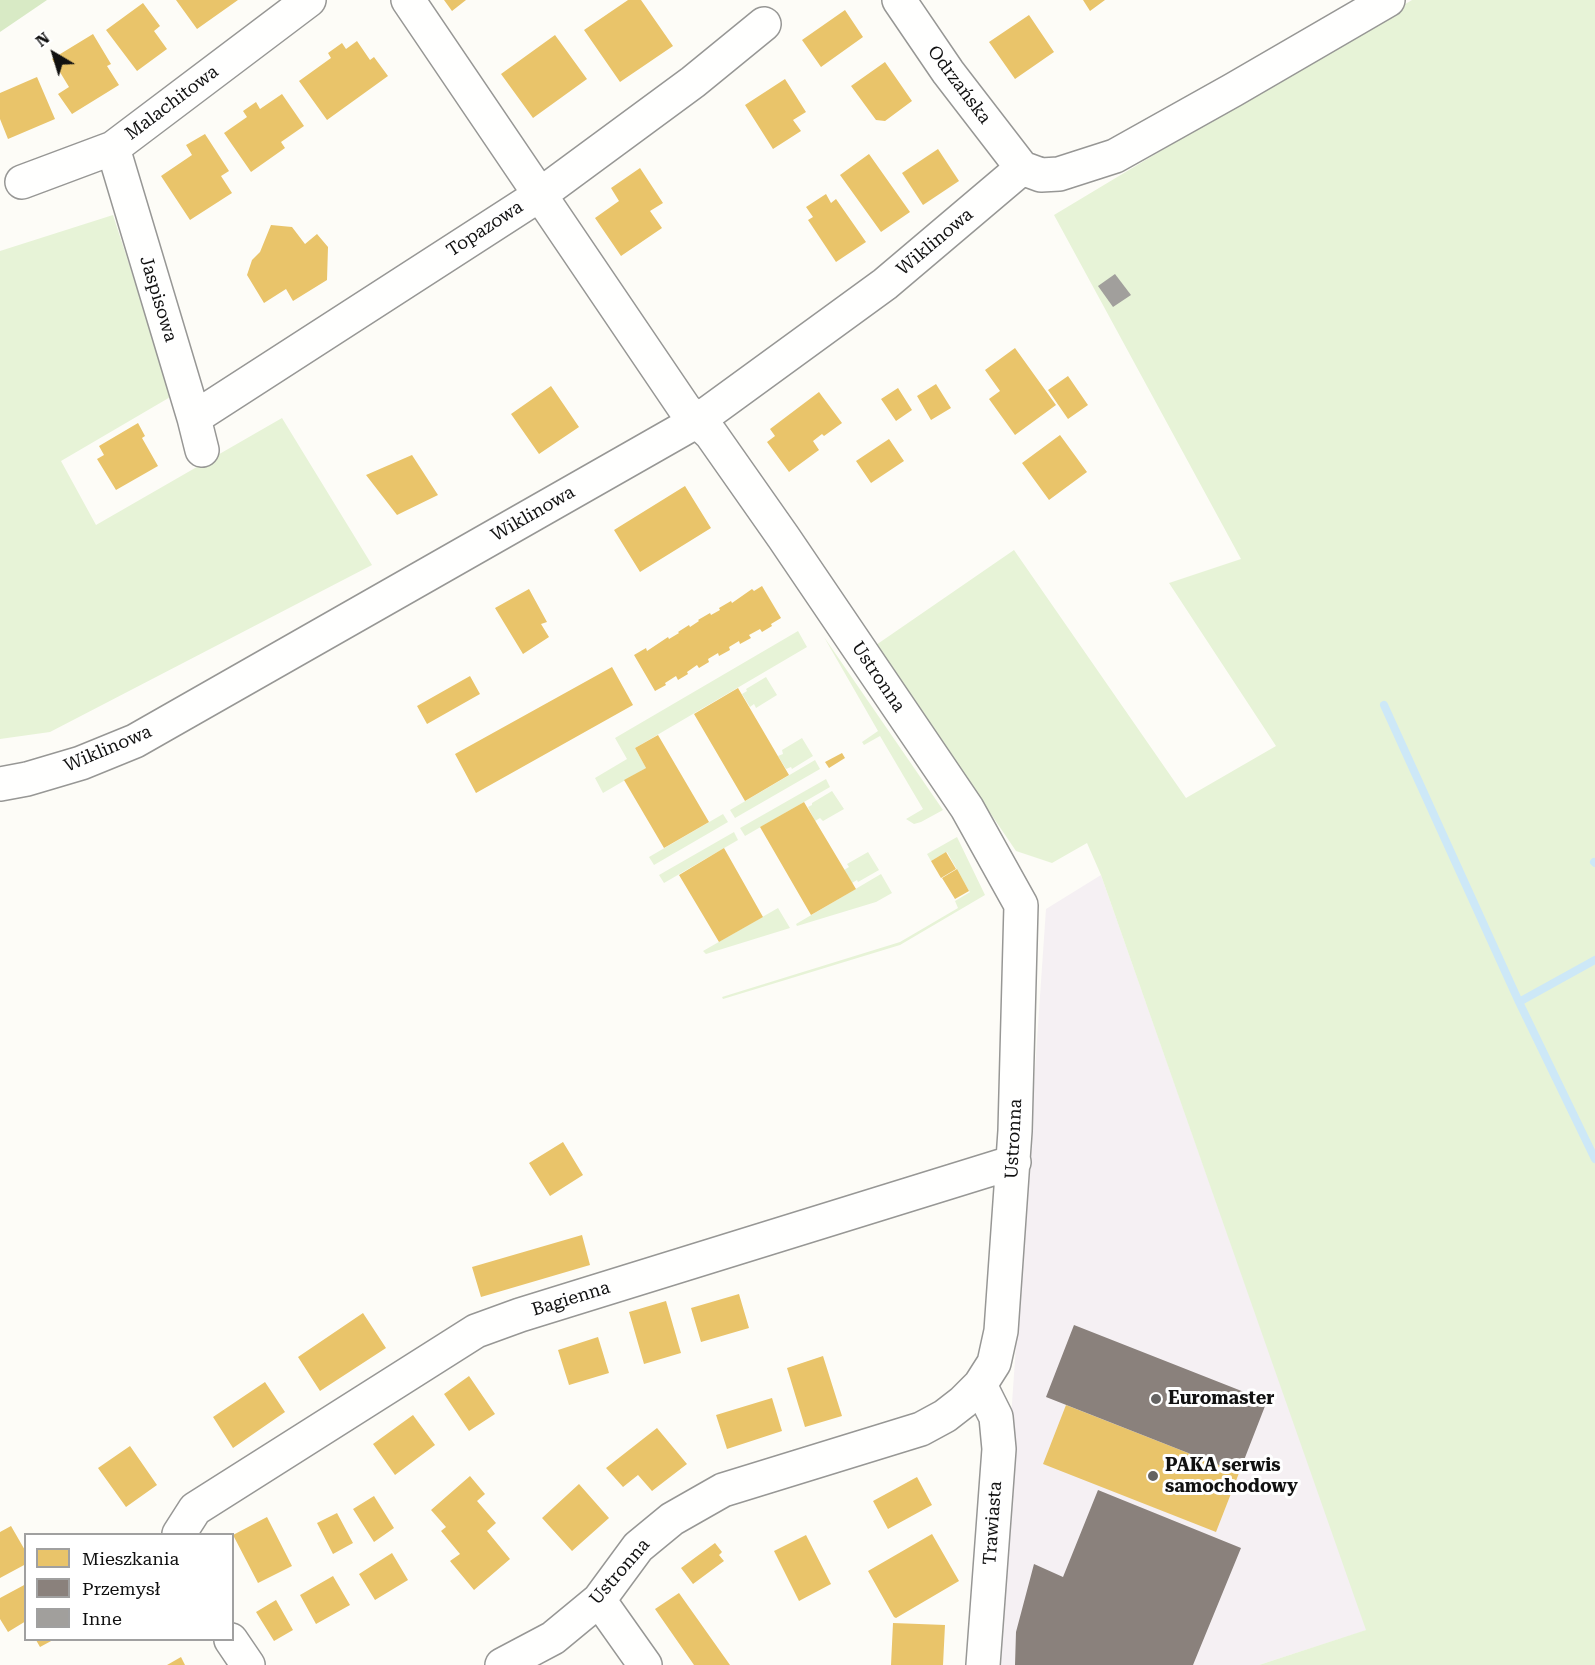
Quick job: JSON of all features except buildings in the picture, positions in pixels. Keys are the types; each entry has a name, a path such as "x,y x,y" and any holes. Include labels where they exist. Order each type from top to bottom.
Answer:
{"street":[{"name":"Malachitowa","path":"22,182 113,148 309,0"},
{"name":"Ustronna","path":"408,0 685,409 711,434 967,808 1021,905 1014,1162 1001,1331 994,1363 980,1385 945,1416 921,1429 723,1490 672,1519 638,1547 599,1600 553,1638 502,1665"},
{"name":"Odrzańska","path":"899,0 948,72 1022,168"},
{"path":"1022,168 1041,175 1059,174 1115,156 1388,0"},
{"name":"Topazowa","path":"194,418 541,194 693,82 764,24"},
{"name":"Jaspisowa","path":"113,148 202,450"},
{"name":"Wiklinowa","path":"0,784 81,764 135,741 697,421 885,284 1022,168"},
{"name":"Bagienna","path":"180,1533 195,1509 476,1331 520,1315 1014,1162"},
{"name":"Trawiasta","path":"980,1385 996,1417 999,1449 983,1665"},
{"path":"599,1600 645,1665"},
{"path":"232,1641 248,1665"}],"shaded area":[{"path":"1101,875 1367,1630 1259,1665 994,1665 1046,909"}],"green space":[{"path":"0,0 47,0 0,32"},
{"path":"1412,0 1595,0 1595,1665 1259,1665 1366,1630 1101,875 1087,843 1052,863 1016,851 876,645 1014,550 1186,798 1276,746 1169,583 1241,559 1054,215"},
{"path":"113,215 172,396 61,461 96,525 282,418 372,565 50,732 0,739 0,251"},
{"path":"798,631 807,647 635,748 646,768 603,793 595,778 627,759 615,738"},
{"path":"824,637 943,810 914,824 906,819 923,809 880,736 864,745 862,742 878,731"},
{"path":"766,677 777,695 756,708 754,704 750,707 742,694"},
{"path":"802,738 813,756 792,769 791,767 786,769 778,756 783,754 782,750"},
{"path":"815,760 820,769 735,818 730,810"},
{"path":"826,779 830,787 745,836 740,828"},
{"path":"832,791 844,809 823,821 820,818 815,821 808,807"},
{"path":"723,814 728,822 654,865 649,857"},
{"path":"734,832 738,840 664,883 659,875"},
{"path":"957,837 985,895 900,945 723,999 722,997 900,942 958,908 955,901 970,892 947,852 931,861 927,854"},
{"path":"868,852 879,870 852,883 844,870 849,867 847,864"},
{"path":"881,874 892,893 876,902 797,926 796,924"},
{"path":"778,908 790,928 706,954 703,951"}],"waterway":[{"path":"1384,705 1519,1002"},
{"path":"1595,960 1519,1002 1595,1159"}],"place":[{"name":"Euromaster","path":"1156,1399"},
{"name":"PAKA serwis samochodowy","path":"1153,1476"}]}
